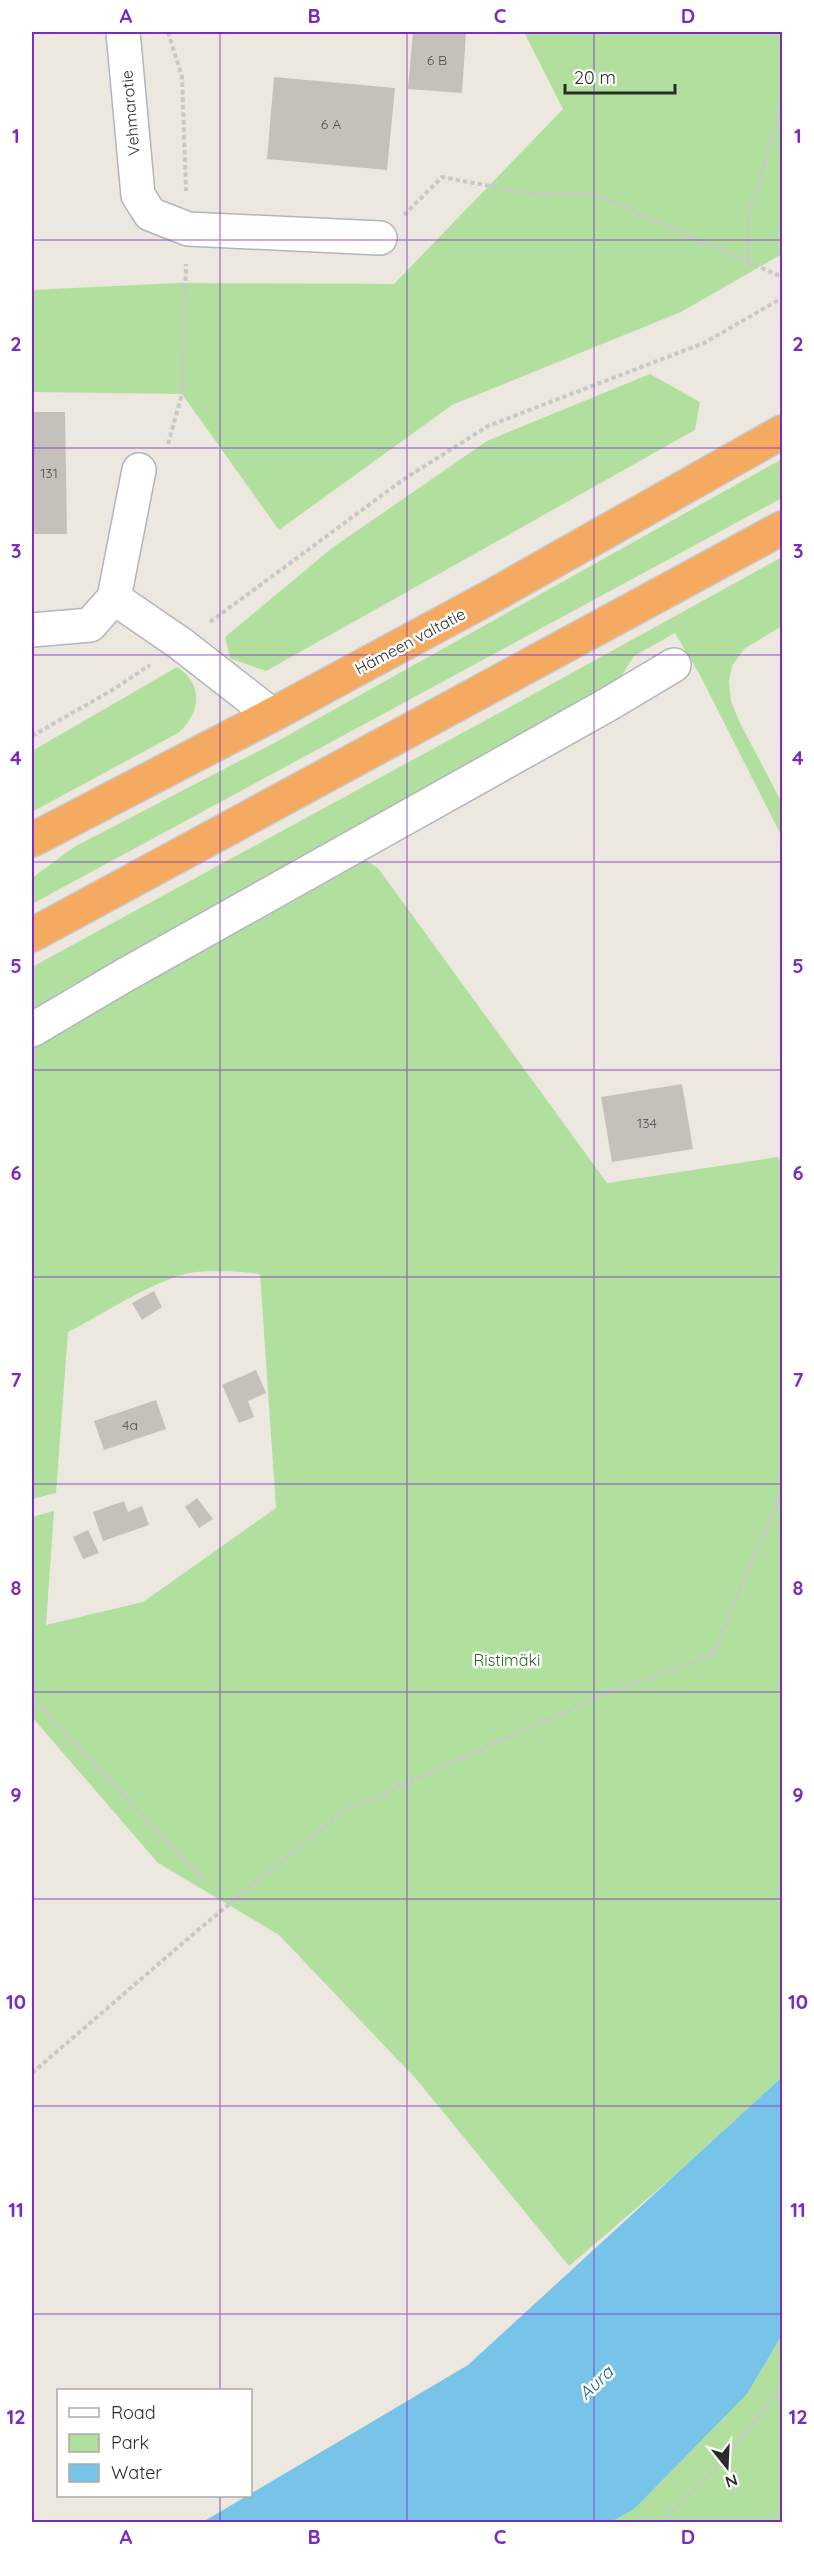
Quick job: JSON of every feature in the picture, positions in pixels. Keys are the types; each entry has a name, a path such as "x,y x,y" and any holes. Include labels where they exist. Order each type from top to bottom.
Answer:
{"highway":[{"name":"Hämeen valtatie","path":"32,840 272,715 492,596 783,432"},
{"path":"32,935 783,528"}],"street":[{"name":"Vehmarotie","path":"123,32 138,195 150,214 188,229 380,238"},
{"path":"127,606 139,470"},
{"path":"127,606 181,644 272,715"},
{"path":"32,630 90,625 127,606"},
{"path":"32,1030 125,975 607,705 674,665"}],"path":[{"path":"748,260 748,219 783,102"},
{"path":"380,238 442,177 537,195 597,195 783,277"},
{"path":"32,736 114,689 181,644 404,479 488,426 704,343 783,298"},
{"path":"32,2073 198,1930 340,1813 611,1690 712,1656 783,1491"},
{"path":"32,1697 204,1882"},
{"path":"660,2523 725,2459 783,2386"}],"green space":[{"path":"524,32 782,32 782,254 681,312 452,405 279,530 182,394 32,392 32,290 178,283 394,284 563,109"},
{"path":"650,374 700,402 695,430 266,671 230,658 225,637 332,548 487,441"},
{"path":"782,459 782,498 32,904 32,878 74,847 276,742"},
{"path":"782,557 782,626 744,649 732,666 729,682 731,701 739,721 782,803 782,837 700,675 675,633 634,656 617,683 32,1019 32,967"},
{"path":"177,667 192,682 196,699 191,717 178,733 32,812 32,751"},
{"name":"Ristimäki","path":"365,860 378,868 607,1183 778,1157 782,1163 782,2077 675,2175 569,2266 417,2080 279,1935 158,1863 32,1717 32,1517 54,1511 46,1625 143,1602 276,1508 260,1274 228,1271 195,1272 164,1281 68,1332 56,1493 32,1499 32,1044 267,910"},
{"path":"782,2335 782,2522 611,2522 634,2508 747,2394"}],"water":[{"name":"Aura","path":"782,2077 782,2335 747,2394 634,2509 611,2522 203,2522 245,2497 252,2497 252,2493 468,2365"}],"building":[{"path":"413,32 466,32 462,93 408,89"},
{"path":"274,77 395,88 387,170 267,159"},
{"path":"32,412 65,412 67,534 32,534"},
{"path":"682,1084 693,1149 612,1162 601,1097"},
{"path":"154,1291 162,1307 142,1320 132,1303"},
{"path":"256,1370 266,1393 248,1401 254,1417 239,1423 222,1385"},
{"path":"156,1400 166,1429 104,1450 94,1421"},
{"path":"197,1498 213,1519 199,1528 185,1507"},
{"path":"124,1501 128,1512 142,1506 149,1525 103,1541 93,1512"},
{"path":"88,1530 99,1553 83,1559 73,1537"}]}
